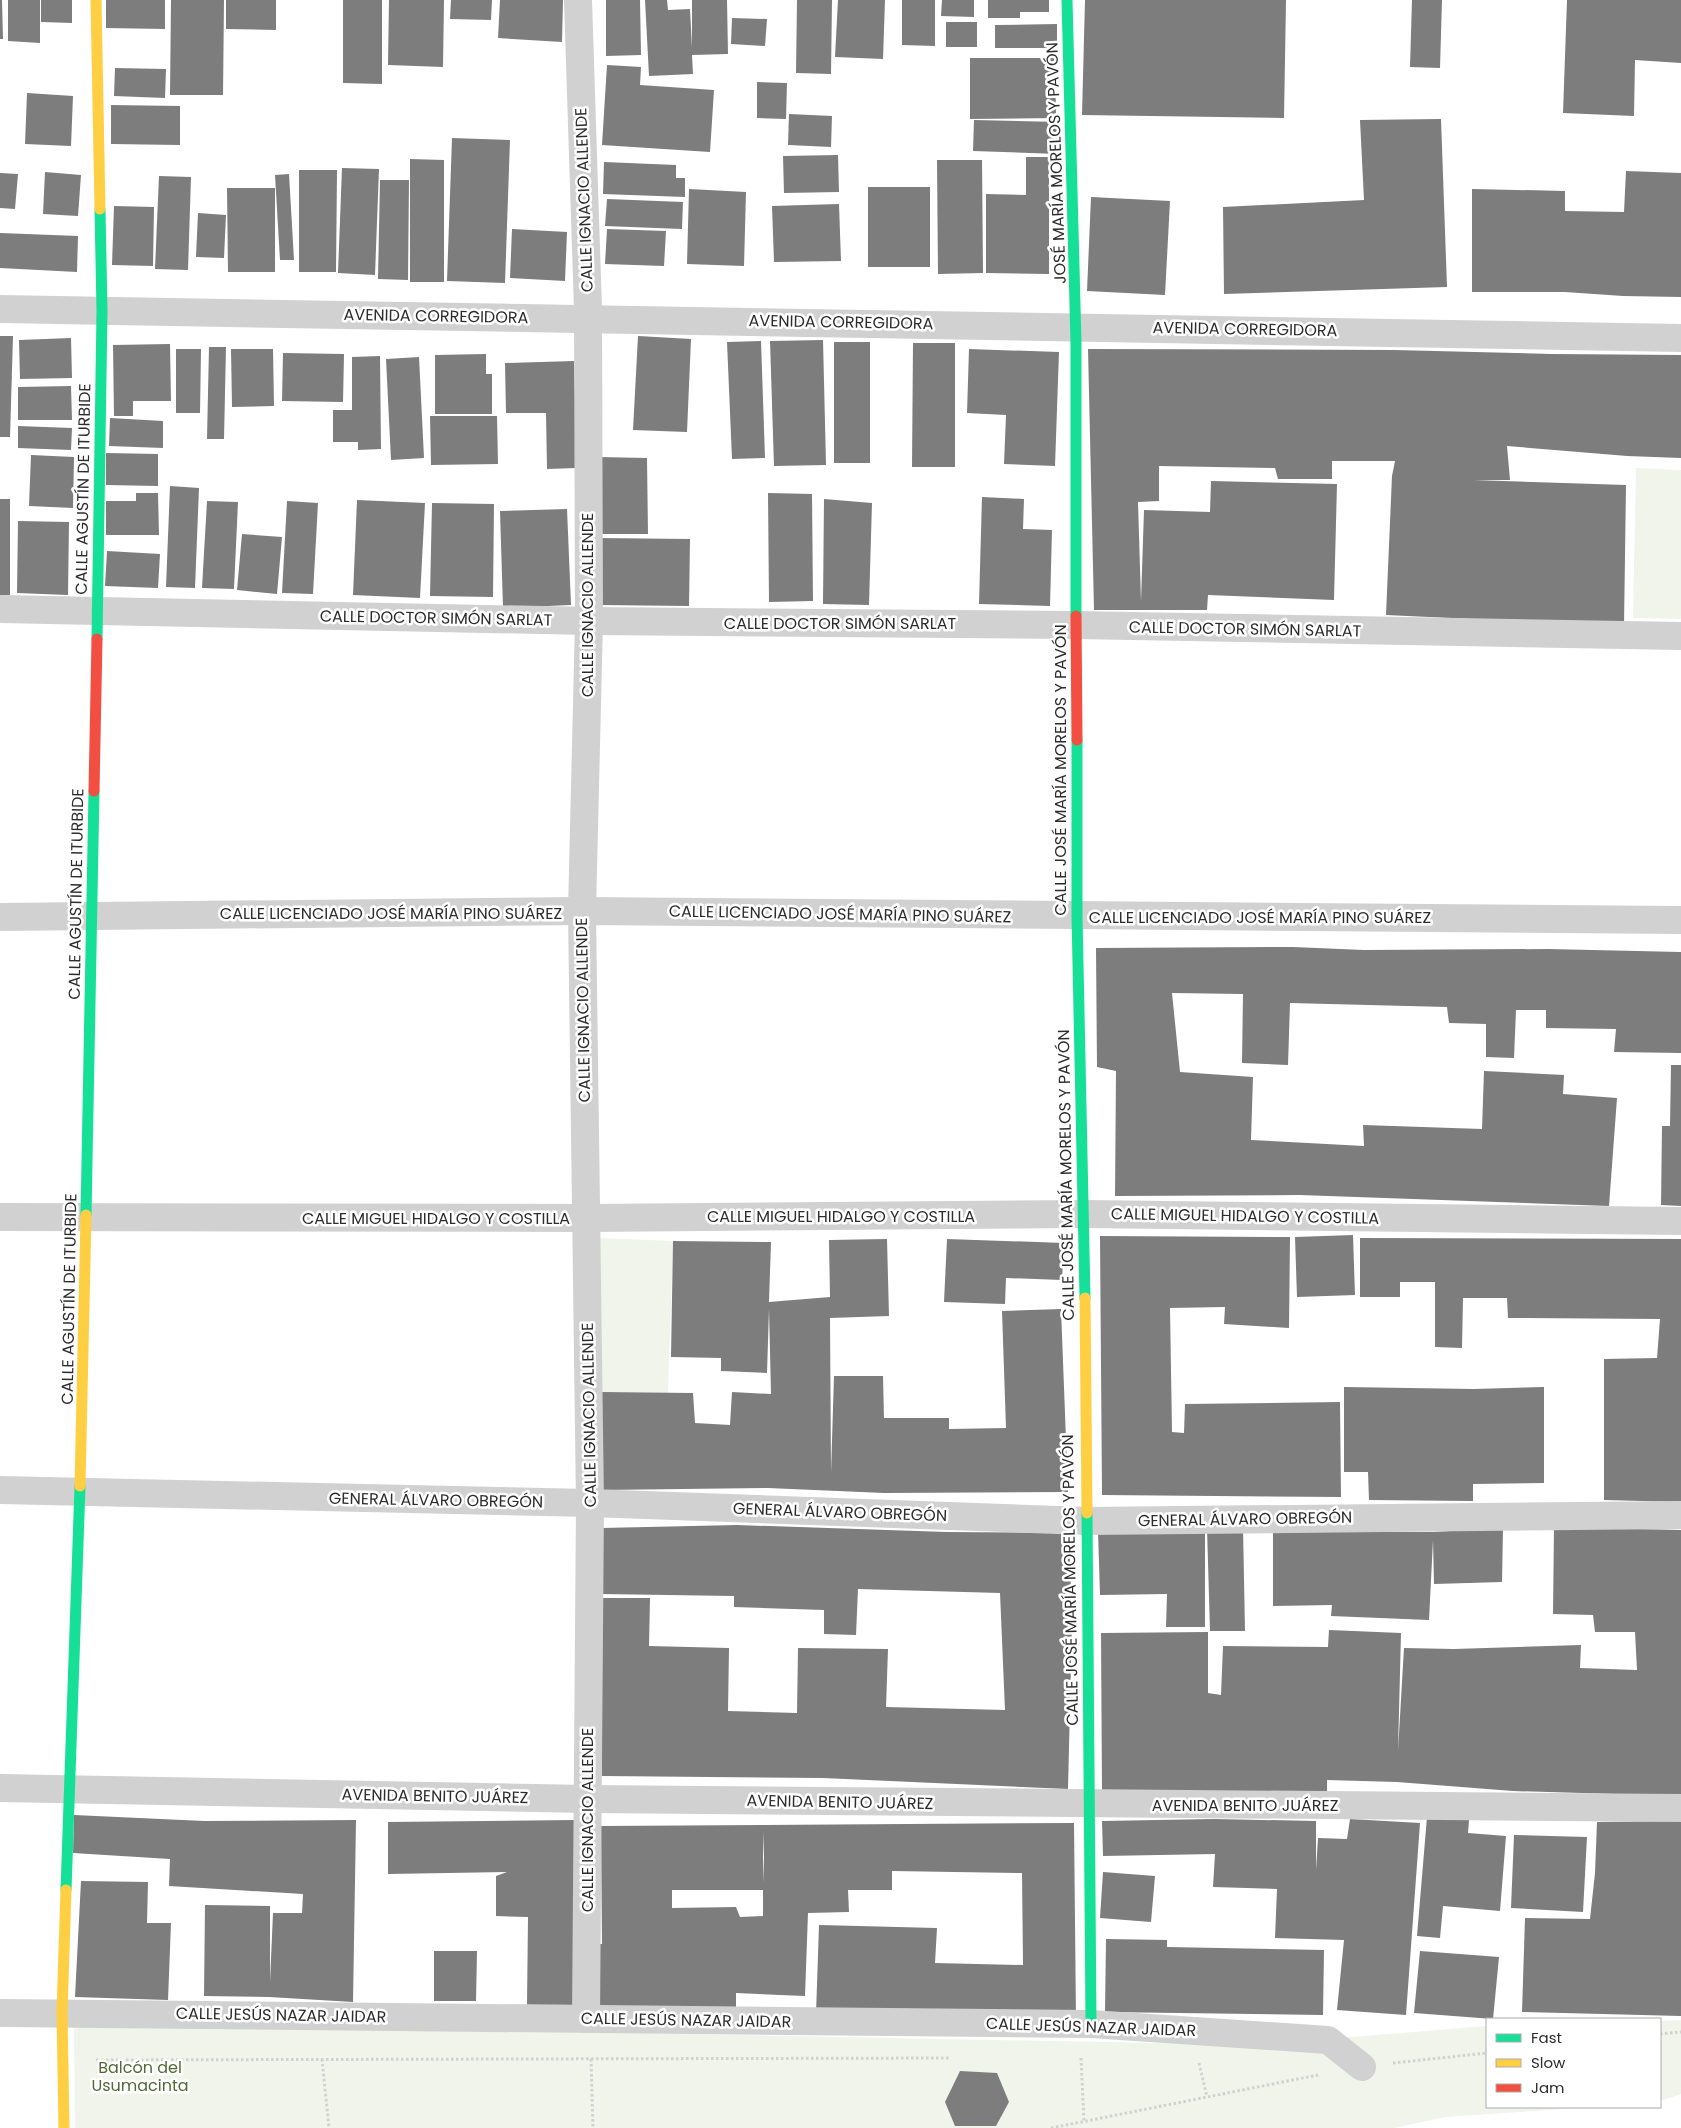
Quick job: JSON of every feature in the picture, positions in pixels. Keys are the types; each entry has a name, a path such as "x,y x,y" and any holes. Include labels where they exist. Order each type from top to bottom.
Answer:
{"street":[{"name":"CALLE AGUSTÍN DE ITURBIDE","path":"64,2128 62,2012 80,1492 87,1217 102,311 96,0"},
{"name":"CALLE IGNACIO ALLENDE","path":"578,0 588,314 589,621 582,911 590,1504 586,2019"},
{"name":"JOSÉ MARÍA MORELOS Y PAVÓN","path":"1067,0 1076,326"},
{"name":"AVENIDA CORREGIDORA","path":"0,309 588,314 1681,338"},
{"name":"CALLE JOSÉ MARÍA MORELOS Y PAVÓN","path":"1076,326 1075,625 1077,916 1084,1214 1091,2024"},
{"name":"CALLE DOCTOR SIMÓN SARLAT","path":"0,609 589,621 1075,625 1681,636"},
{"name":"CALLE LICENCIADO JOSÉ MARÍA PINO SUÁREZ","path":"0,916 582,911 1681,920"},
{"name":"CALLE MIGUEL HIDALGO Y COSTILLA","path":"0,1217 586,1218 1084,1214 1681,1220"},
{"name":"GENERAL ÁLVARO OBREGÓN","path":"0,1490 590,1504 1086,1521 1681,1515"},
{"name":"AVENIDA BENITO JUÁREZ","path":"0,1788 587,1799 1681,1808"},
{"name":"CALLE JESÚS NAZAR JAIDAR","path":"0,2013 62,2012 1091,2024 1328,2040 1362,2067"}],"path":[{"path":"1661,2034 1681,2032"},
{"path":"1051,2128 1362,2067 1486,2053"},
{"path":"93,2060 954,2058"},
{"path":"1072,2058 1081,2058 1084,2122"},
{"path":"591,2059 594,2128"},
{"path":"322,2060 329,2128"}],"green space":[{"path":"1636,468 1681,470 1681,619 1633,618"},
{"path":"598,1238 673,1241 668,1393 602,1392"},
{"path":"1681,2020 1681,2094 1661,2101 1661,2021"},
{"name":"Balcón del Usumacinta","path":"74,2022 1255,2045 1486,2026 1486,2108 1575,2108 1445,2117 1394,2128 75,2128"}],"building":[{"path":"0,0 2,0 3,39 0,39"},
{"path":"8,0 40,0 40,43 8,41"},
{"path":"41,0 72,0 72,23 41,22"},
{"path":"106,0 165,0 165,29 106,28"},
{"path":"171,0 224,0 223,95 170,95"},
{"path":"226,0 276,0 276,30 226,29"},
{"path":"343,0 382,0 382,84 343,83"},
{"path":"389,0 444,0 443,67 388,65"},
{"path":"451,0 492,0 491,20 450,19"},
{"path":"500,0 563,0 562,42 498,38"},
{"path":"606,0 640,0 641,55 606,56"},
{"path":"645,0 667,0 668,10 690,9 692,48 692,0 727,0 728,54 692,55 693,74 649,76"},
{"path":"797,0 832,0 831,74 796,73"},
{"path":"838,0 885,0 883,59 835,57"},
{"path":"902,0 935,0 935,46 902,45"},
{"path":"942,0 974,0 974,17 941,16"},
{"path":"988,0 1049,0 1049,12 1020,12 1020,18 988,18"},
{"path":"1085,0 1286,0 1284,118 1082,115"},
{"path":"1412,0 1442,0 1440,68 1410,67"},
{"path":"1567,0 1681,0 1681,63 1635,60 1634,116 1563,113"},
{"path":"732,18 767,19 765,46 731,44"},
{"path":"946,22 977,22 977,47 946,47"},
{"path":"1057,24 1057,48 995,48 995,25"},
{"path":"970,58 1055,58 1056,118 970,119"},
{"path":"607,65 641,67 640,85 714,90 710,152 602,145"},
{"path":"115,68 166,69 165,98 114,96"},
{"path":"757,82 787,83 786,119 757,118"},
{"path":"27,93 73,96 71,146 25,144"},
{"path":"111,105 180,106 180,145 111,144"},
{"path":"789,114 832,116 831,147 788,145"},
{"path":"1441,119 1447,287 1224,294 1223,207 1364,200 1360,120"},
{"path":"974,120 1059,122 1058,154 973,151"},
{"path":"452,138 510,140 505,283 447,281"},
{"path":"838,155 839,192 784,193 783,156"},
{"path":"1026,157 1049,157 1049,274 986,273 986,194 1026,195"},
{"path":"410,159 444,160 444,282 410,282"},
{"path":"937,160 982,160 983,273 938,274"},
{"path":"604,162 676,165 676,178 685,178 685,197 603,194"},
{"path":"342,168 379,169 375,275 338,273"},
{"path":"299,170 337,170 336,272 299,272"},
{"path":"1626,171 1681,173 1681,297 1565,292 1472,292 1472,189 1565,191 1565,211 1624,212"},
{"path":"45,172 81,175 78,216 43,214"},
{"path":"0,173 18,174 15,209 0,208"},
{"path":"289,174 294,260 280,260 275,175"},
{"path":"159,176 191,177 188,270 155,269"},
{"path":"380,180 409,180 408,280 378,279"},
{"path":"868,187 930,187 930,267 868,267"},
{"path":"227,188 275,188 275,272 228,272"},
{"path":"689,189 746,192 744,266 687,264"},
{"path":"1091,197 1170,201 1165,295 1087,291"},
{"path":"607,199 683,202 682,229 605,226"},
{"path":"839,204 841,261 774,262 772,206"},
{"path":"114,206 154,207 153,266 112,265"},
{"path":"198,213 226,215 224,258 196,257"},
{"path":"512,229 567,232 565,281 510,278"},
{"path":"607,229 666,231 664,266 605,264"},
{"path":"0,233 78,236 77,272 0,268"},
{"path":"0,336 13,336 10,437 0,437"},
{"path":"638,336 691,339 687,432 633,430"},
{"path":"71,338 72,378 20,379 19,340"},
{"path":"823,340 826,465 774,466 770,341"},
{"path":"761,341 765,458 732,459 727,342"},
{"path":"834,342 870,342 870,463 834,463"},
{"path":"913,343 955,343 955,467 912,467"},
{"path":"170,344 171,401 133,401 133,416 114,416 113,345"},
{"path":"209,347 226,347 224,439 207,439"},
{"path":"176,349 201,349 200,413 176,413"},
{"path":"231,349 273,349 274,406 232,407"},
{"path":"969,349 1059,352 1055,466 1004,464 1006,415 967,413"},
{"path":"1088,349 1394,350 1681,355 1681,458 1627,456 1507,446 1510,480 1473,480 1626,485 1624,626 1386,615 1392,476 1395,461 1332,461 1332,479 1278,479 1275,468 1159,466 1159,501 1138,502 1141,601 1144,510 1210,512 1211,481 1337,484 1334,600 1208,595 1207,610 1094,610"},
{"path":"283,353 344,354 343,402 282,401"},
{"path":"486,354 486,374 492,374 492,414 435,414 435,355"},
{"path":"380,356 381,449 358,450 358,442 333,442 333,410 352,410 352,357"},
{"path":"419,357 424,458 391,460 386,359"},
{"path":"574,361 577,468 547,469 546,413 506,413 505,363"},
{"path":"71,386 72,420 18,420 18,387"},
{"path":"430,416 497,416 498,464 431,465"},
{"path":"110,418 163,421 163,448 109,446"},
{"path":"18,426 72,428 71,450 18,448"},
{"path":"106,453 158,454 158,486 106,485"},
{"path":"31,455 74,457 73,508 29,506"},
{"path":"598,457 647,458 648,534 598,534"},
{"path":"170,486 199,488 195,588 166,587"},
{"path":"136,493 158,493 159,535 106,535 106,501 136,501"},
{"path":"768,493 812,494 813,601 769,602"},
{"path":"982,497 1024,499 1023,529 1052,530 1050,606 979,604"},
{"path":"0,499 10,499 10,595 0,595"},
{"path":"824,499 872,503 869,605 823,604"},
{"path":"357,500 425,503 420,598 353,595"},
{"path":"207,501 238,502 234,589 202,588"},
{"path":"287,501 318,503 313,594 282,593"},
{"path":"432,503 494,504 493,597 430,596"},
{"path":"567,509 571,605 503,608 500,511"},
{"path":"18,521 69,522 68,595 17,593"},
{"path":"242,534 282,537 277,594 237,590"},
{"path":"598,538 690,539 689,606 597,605"},
{"path":"107,551 160,554 158,588 105,586"},
{"path":"1293,947 1364,950 1548,949 1681,952 1681,1053 1614,1052 1616,1029 1546,1028 1546,1010 1516,1010 1514,1058 1486,1057 1486,1024 1449,1023 1447,1007 1290,1003 1288,1065 1242,1063 1243,994 1172,993 1180,1072 1253,1077 1251,1140 1364,1146 1363,1125 1482,1129 1484,1071 1564,1075 1563,1094 1617,1098 1609,1206 1300,1195 1115,1196 1116,1071 1097,1067 1096,948"},
{"path":"1671,1065 1681,1065 1681,1206 1661,1205 1662,1126 1670,1126"},
{"path":"1353,1235 1355,1295 1297,1297 1295,1237"},
{"path":"1100,1236 1290,1237 1289,1328 1224,1324 1225,1307 1170,1308 1172,1432 1184,1433 1185,1404 1340,1402 1341,1497 1102,1495"},
{"path":"1360,1238 1681,1239 1681,1502 1604,1500 1604,1359 1657,1358 1660,1319 1508,1318 1507,1298 1463,1298 1462,1348 1435,1347 1435,1282 1400,1282 1400,1297 1360,1297"},
{"path":"887,1239 889,1316 830,1318 831,1473 834,1376 883,1376 884,1418 949,1418 949,1429 1006,1428 1002,1311 1061,1309 1068,1492 884,1493 768,1488 601,1490 602,1392 693,1393 695,1423 730,1425 732,1392 771,1394 769,1309 767,1373 721,1371 721,1358 671,1357 673,1241 771,1242 769,1302 830,1297 829,1240"},
{"path":"947,1239 1064,1243 1062,1280 1006,1278 1005,1304 944,1302"},
{"path":"1344,1387 1474,1389 1544,1387 1544,1483 1473,1484 1473,1501 1369,1500 1368,1472 1344,1472"},
{"path":"737,1525 946,1532 1069,1533 1072,1623 1068,1789 823,1778 602,1776 602,1598 650,1598 649,1646 729,1648 728,1711 797,1713 798,1648 888,1649 886,1707 1005,1710 1000,1593 858,1589 856,1635 824,1634 824,1610 734,1607 734,1596 601,1594 602,1528"},
{"path":"1243,1527 1245,1631 1210,1631 1207,1528"},
{"path":"1554,1527 1681,1530 1681,1796 1513,1791 1397,1782 1327,1780 1327,1798 1102,1792 1101,1633 1208,1632 1208,1693 1221,1695 1223,1646 1328,1647 1329,1630 1401,1633 1398,1751 1404,1648 1454,1649 1581,1645 1580,1668 1637,1670 1635,1632 1595,1632 1593,1615 1553,1614"},
{"path":"1503,1528 1502,1582 1434,1584 1433,1540 1429,1620 1331,1616 1332,1605 1273,1606 1273,1532 1433,1532"},
{"path":"1098,1531 1205,1531 1205,1627 1166,1627 1167,1594 1100,1595"},
{"path":"74,1815 204,1821 356,1820 353,2002 269,1997 204,1996 205,1905 270,1906 270,1982 273,1913 302,1913 303,1894 169,1886 170,1859 73,1853"},
{"path":"1427,1817 1469,1820 1468,1833 1506,1836 1500,1911 1443,1906 1440,1938 1417,1936"},
{"path":"1214,1819 1316,1821 1316,1870 1318,1838 1347,1839 1350,1819 1420,1823 1406,2015 1337,2010 1344,1940 1275,1938 1277,1889 1213,1887 1215,1854 1103,1856 1102,1821"},
{"path":"575,1820 574,2006 527,2005 528,1917 496,1916 496,1876 507,1872 388,1874 388,1822"},
{"path":"1681,1821 1681,2016 1522,2012 1525,1918 1590,1919 1595,1873 1597,1822"},
{"path":"1074,1823 1076,2021 816,2014 819,1925 937,1928 935,1963 1023,1965 1022,1873 892,1871 892,1890 848,1890 849,1912 808,1913 805,1996 736,1993 736,2014 594,2008 595,1944 602,1944 601,1826","holes":["763,1832 764,1857 763,1883","672,1890 763,1890 763,1916 740,1917 736,1907 672,1908"]},
{"path":"1514,1835 1587,1837 1583,1912 1511,1908"},
{"path":"1103,1872 1155,1876 1151,1922 1100,1918"},
{"path":"81,1881 148,1882 147,1923 171,1923 168,2000 75,1997"},
{"path":"1106,1939 1167,1940 1167,1947 1324,1950 1323,2015 1105,2012"},
{"path":"434,1951 477,1951 476,2001 434,2001"},
{"path":"1420,1951 1499,1957 1493,2018 1414,2013"},
{"path":"960,2071 997,2073 1009,2102 996,2126 955,2126 945,2102"}],"traffic: fast":[{"path":"1067,0 1076,343 1076,616"},
{"path":"97,639 102,311 100,209"},
{"path":"1077,740 1077,916 1085,1298"},
{"path":"86,1215 94,791"},
{"path":"66,1890 80,1486"},
{"path":"1087,1513 1091,2024"}],"traffic: slow":[{"path":"96,0 100,209"},
{"path":"80,1486 86,1215"},
{"path":"1085,1298 1087,1513"},
{"path":"64,2128 62,2012 66,1890"}],"traffic: jam":[{"path":"1076,616 1077,740"},
{"path":"94,791 97,639"}]}
